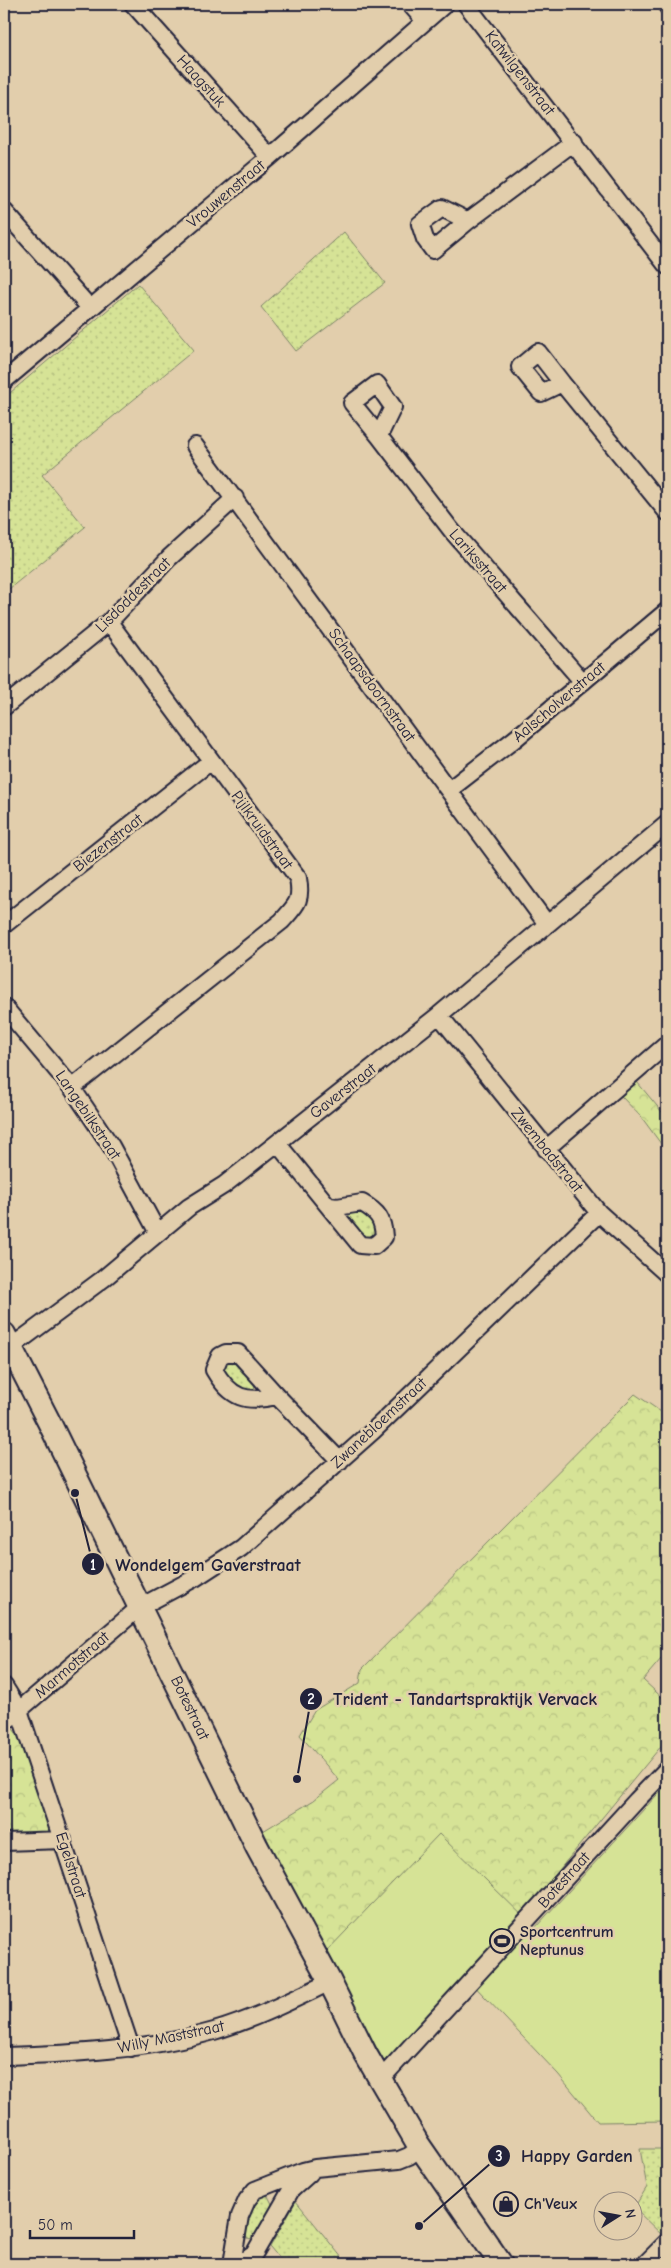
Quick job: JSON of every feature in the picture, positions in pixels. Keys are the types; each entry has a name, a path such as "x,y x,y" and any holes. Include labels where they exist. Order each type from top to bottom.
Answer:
{"street":[{"name":"Haagstuk","path":"133,4 270,157"},
{"path":"410,4 424,20"},
{"name":"Vrouwenstraat","path":"4,381 270,157 424,20 445,4"},
{"name":"Katwilgenstraat","path":"466,4 574,142 667,266"},
{"path":"468,221 574,142"},
{"path":"4,211 90,308"},
{"path":"562,383 667,512"},
{"name":"Lariksstraat","path":"379,436 452,531 583,682"},
{"name":"Schaapsdoornstraat","path":"196,446 547,924"},
{"name":"Lisdoddestraat","path":"4,707 109,622 169,558 235,498"},
{"name":"Aalscholverstraat","path":"449,790 583,682 667,611"},
{"name":"Pijlkruidstraat","path":"72,1088 282,921 296,905 301,893 298,878 109,622"},
{"name":"Biezenstraat","path":"4,925 212,761"},
{"name":"Gaverstraat","path":"7,1341 96,1285 189,1207 224,1185 439,1015 667,824"},
{"name":"Langebilkstraat","path":"4,1006 72,1088 112,1146 158,1234"},
{"name":"Zwembadstraat","path":"439,1015 599,1213 667,1274"},
{"path":"546,1149 667,1044"},
{"path":"277,1143 330,1206"},
{"name":"Zwanebloemstraat","path":"140,1607 194,1578 241,1548 340,1460 599,1213"},
{"name":"Botestraat","path":"7,1341 49,1422 257,1847 330,1982 380,2080 421,2147 501,2264"},
{"path":"277,1396 340,1460"},
{"name":"Marmotstraat","path":"4,1722 140,1607"},
{"name":"Egelstraat","path":"4,1686 19,1710 131,2048"},
{"name":"Botestraat","path":"380,2080 667,1769"},
{"path":"4,1842 63,1840"},
{"name":"Willy Maststraat","path":"4,2056 131,2048 213,2031 256,2016 330,1982"},
{"path":"232,2264 240,2216 251,2194 261,2186 315,2168 399,2160 409,2156 421,2147"},
{"path":"240,2264 254,2254 291,2190 315,2168"},
{"path":"645,2264 667,2242"}],"green space":[{"path":"344,232 385,283 296,351 261,307"},
{"path":"138,284 194,350 42,475 85,527 4,593 4,398"},
{"path":"637,1082 667,1118 667,1152 642,1118 621,1096"},
{"path":"358,1210 374,1222 378,1228 374,1238 362,1240 348,1219 350,1211"},
{"path":"225,1362 234,1362 254,1383 255,1390 245,1395 221,1374"},
{"path":"635,1394 667,1416 667,1652 643,1680 667,1702 667,1739 522,1915 324,1954 263,1831 314,1800 339,1780 300,1735 315,1710 360,1683 362,1669"},
{"path":"9,1727 15,1731 21,1741 33,1771 50,1826 47,1834 4,1838 4,1729"},
{"name":"Sportcentrum Neptunus","path":"667,1784 667,2121 598,2122 558,2074 467,1978 384,2061 324,1954 439,1834 535,1928"},
{"path":"640,2149 667,2149 667,2236 665,2238 644,2218 644,2192 647,2187"},
{"path":"263,2194 268,2196 274,2208 253,2239 247,2238 246,2219 248,2213 254,2202"},
{"path":"296,2201 347,2264 284,2264 270,2247"}],"place":[{"name":"Wondelgem Gaverstraat","path":"75,1493"},
{"name":"Trident - Tandartspraktijk Vervack","path":"297,1779"},
{"name":"Sportcentrum Neptunus","path":"502,1941"},
{"name":"Ch'Veux","path":"506,2204"},
{"name":"Happy Garden","path":"419,2226"}]}
